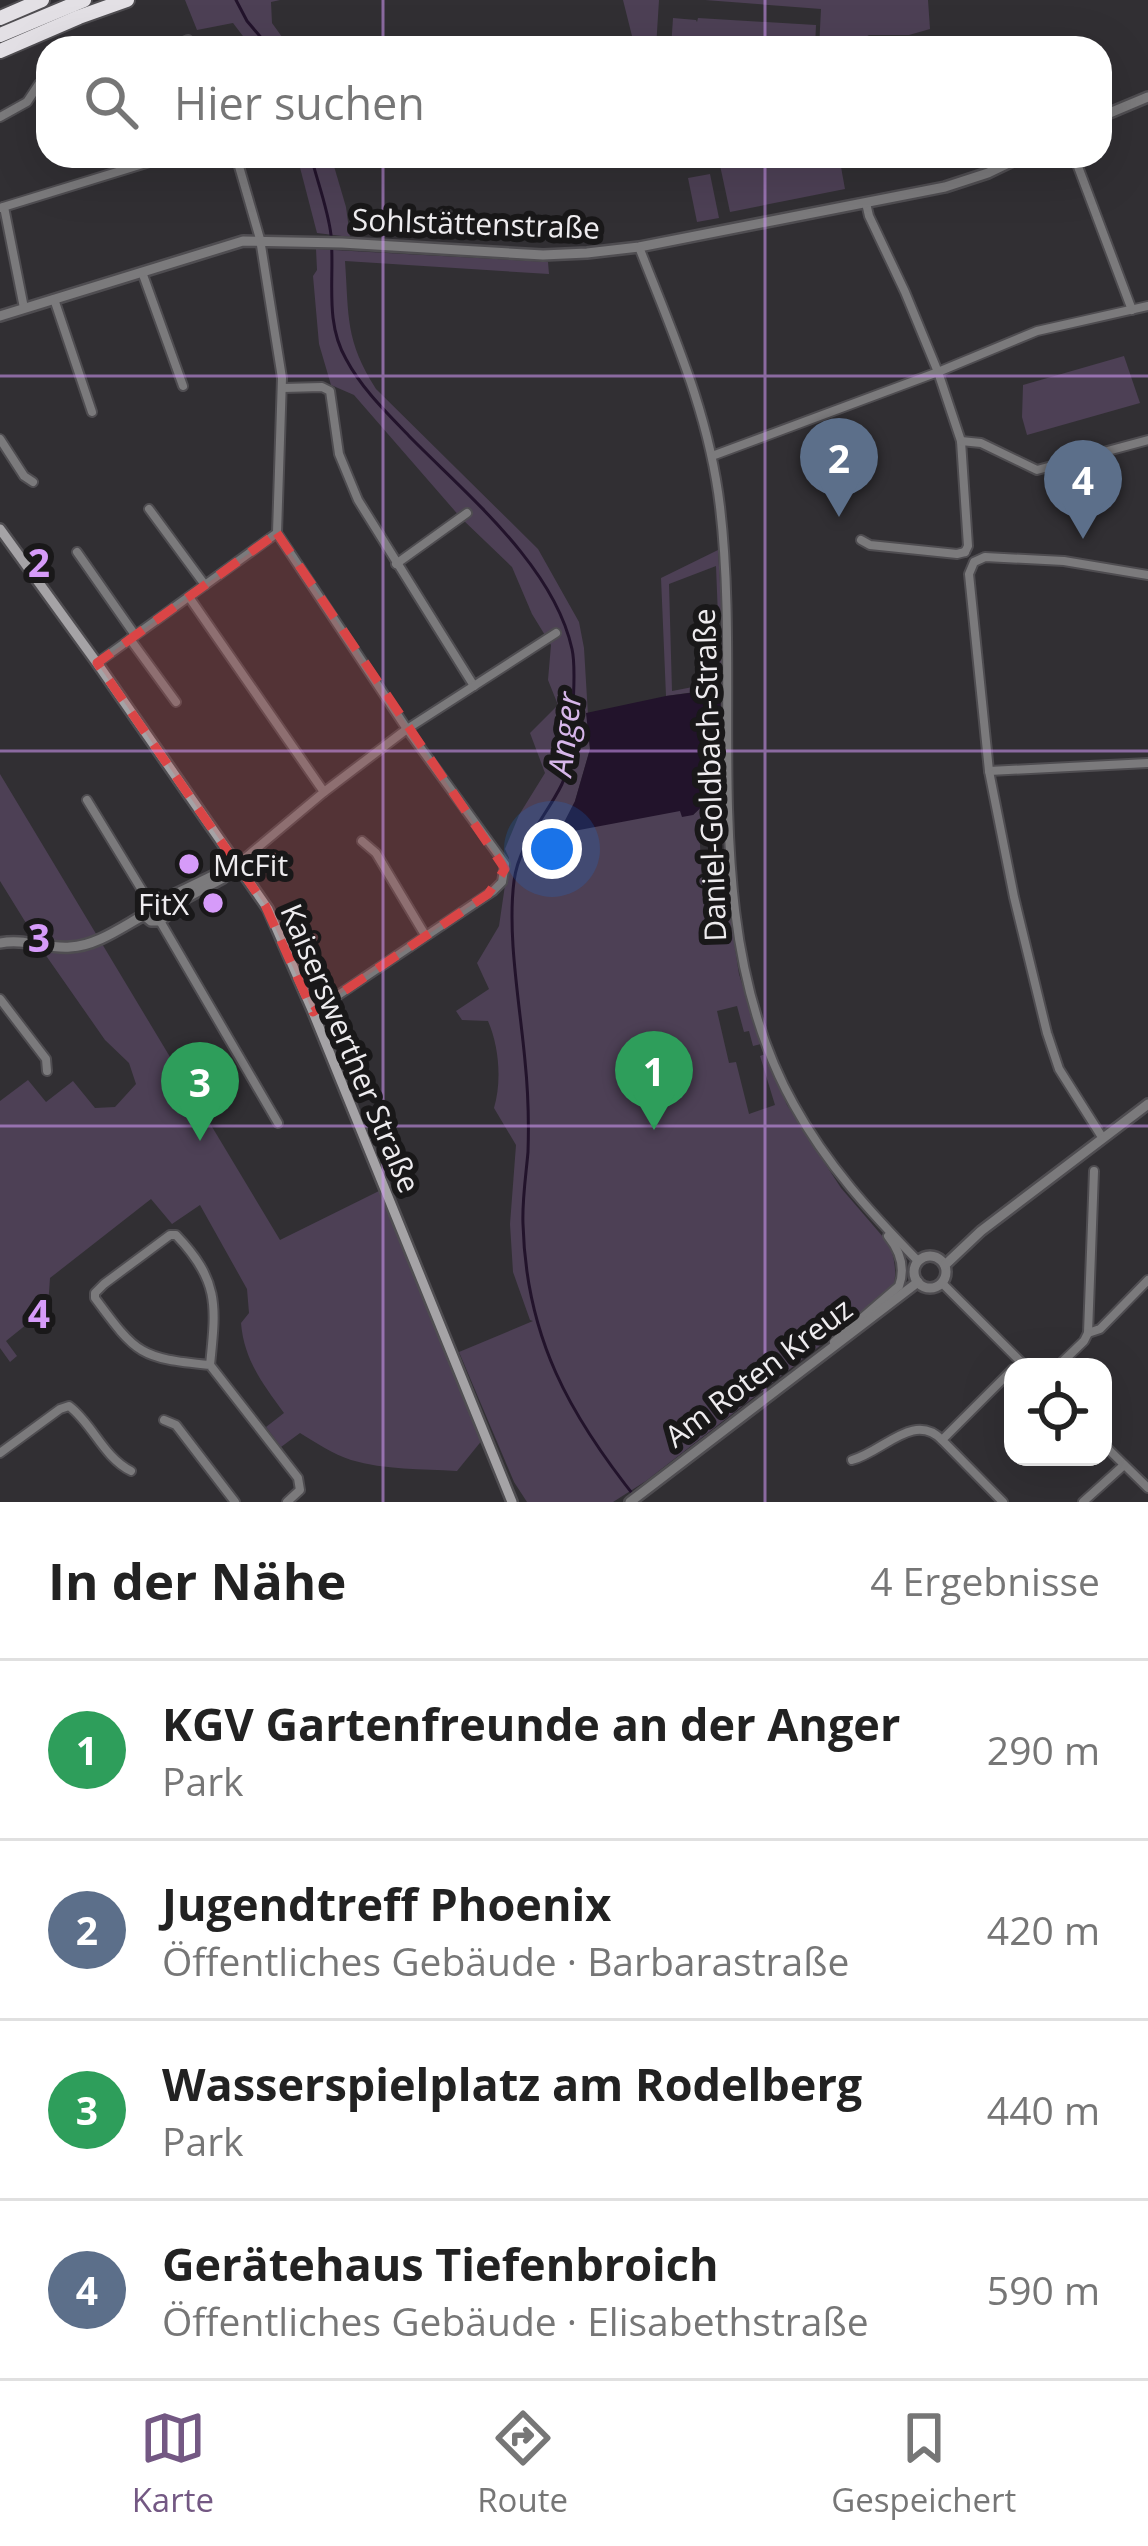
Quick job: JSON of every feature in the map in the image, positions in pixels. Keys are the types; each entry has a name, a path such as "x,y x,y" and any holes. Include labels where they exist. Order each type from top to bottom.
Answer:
{"highway":[{"path":"0,19 42,0"},
{"path":"0,34 84,0"},
{"path":"0,51 128,0"}],"main road":[{"name":"Kaiserswerther Straße","path":"0,529 268,909 512,1502"}],"street":[{"path":"0,117 27,102 36,88"},
{"path":"1112,112 1148,97"},
{"path":"24,308 2,207 130,168"},
{"path":"239,168 260,239 283,388 277,533 407,729 505,863 498,887 313,1012"},
{"name":"Sohlstättenstraße","path":"0,316 227,244 260,239 541,255 639,248 945,188 998,168"},
{"path":"1079,168 1132,310"},
{"path":"861,541 957,554 968,546 961,441 938,372 866,203"},
{"name":"Daniel-Goldbach-Straße","path":"639,248 698,397 712,457 724,553 735,915 759,1026 794,1105 846,1184 918,1261"},
{"path":"142,270 183,386"},
{"path":"54,299 92,412"},
{"path":"712,457 1037,332 1148,306"},
{"path":"283,388 330,391 344,469 366,516 474,686"},
{"path":"0,440 23,476 33,482"},
{"path":"961,441 981,443 1032,470 1148,440"},
{"path":"149,508 205,585"},
{"path":"396,563 466,513"},
{"path":"98,664 277,533"},
{"path":"77,552 176,702"},
{"path":"965,552 972,564 970,589 988,771 1014,897 1059,1069 1102,1137"},
{"path":"972,564 985,557 1064,561 1148,575"},
{"path":"189,597 324,792"},
{"path":"165,904 223,878 407,729 556,634"},
{"path":"988,771 1148,763"},
{"path":"87,800 148,900"},
{"path":"362,841 376,853 425,935"},
{"path":"155,897 165,904 166,916 160,921 144,915 148,900 155,897"},
{"path":"0,943 22,940 75,947 144,915"},
{"path":"160,921 278,1123"},
{"path":"0,999 46,1059 47,1071"},
{"path":"942,1261 1148,1104"},
{"path":"1066,1358 1088,1333 1094,1172"},
{"path":"828,1348 902,1282 897,1248 873,1216"},
{"path":"210,1365 160,1360 142,1353 94,1296 168,1236 176,1235 214,1298 210,1365 298,1478 300,1490 286,1502"},
{"path":"930,1256 942,1261 946,1275 942,1283 927,1288 918,1282 914,1271 918,1261 930,1256"},
{"path":"1088,1333 1100,1329 1148,1280"},
{"name":"Am Roten Kreuz","path":"630,1502 918,1282"},
{"path":"942,1283 1012,1358"},
{"path":"942,1439 1004,1380"},
{"path":"0,1453 69,1406 115,1462 131,1471"},
{"path":"164,1420 176,1425 235,1502"},
{"path":"852,1460 916,1428 934,1431 1003,1502"},
{"path":"1112,1453 1148,1488"},
{"path":"1084,1502 1124,1465"}],"highlighted area":[{"path":"277,533 505,869 488,894 313,1012 265,905 97,663"}],"shaded area":[{"path":"185,0 280,0 271,2 272,23 281,36 243,36 233,23 197,30"},
{"path":"623,0 659,0 657,36 632,36"},
{"path":"705,0 928,0 930,29 909,35 820,36 821,9"},
{"path":"673,18 816,25 816,36 672,36"},
{"path":"300,168 335,168 350,237 317,233"},
{"path":"721,168 841,168 845,189 730,212"},
{"path":"710,174 719,218 697,222 688,178"},
{"path":"316,249 548,262 549,274 345,261 350,328 359,356 376,389 538,549 579,622 590,749 575,801 693,815 723,786 723,824 699,825 703,904 728,903 739,974 761,1044 753,1046 749,1031 744,1032 737,1006 717,1011 729,1063 736,1062 749,1114 775,1105 760,1056 765,1054 787,1105 841,1188 890,1245 893,1257 893,1289 613,1502 527,1502 459,1352 533,1321 513,1272 510,1224 516,1145 494,1108 499,1075 495,1041 488,1021 462,1020 456,1011 489,989 477,963 499,926 509,858 505,849 545,773 530,733 558,705 548,680 551,645 512,567 461,518 354,395 331,385 319,344 313,276"},
{"path":"1124,356 1140,403 1027,435 1023,385"},
{"path":"718,550 722,617 718,617 716,566 669,584 672,691 719,682 718,631 723,688 666,696 661,578"},
{"path":"720,689 723,786 693,815 682,817 680,811 558,834 575,801 590,749 586,713"},
{"path":"0,774 280,1240 379,1191 483,1439 457,1471 351,1460 300,1433 281,1447 266,1427 284,1413 256,1371 243,1336 241,1323 249,1313 247,1289 200,1205 172,1224 151,1199 50,1278 48,1307 6,1341 17,1356 10,1362 0,1348 0,1101 28,1080 46,1102 73,1081 95,1108 115,1107 136,1084 129,1063 105,1040 0,881"}],"waterway":[{"name":"Anger","path":"236,0 260,36"},
{"name":"Anger","path":"314,168 330,225 333,314 346,359 383,409 528,561 562,618 572,649 573,696 565,773 521,854 512,902 528,1106 523,1215 526,1265 556,1373 592,1438 639,1502"}],"place":[{"name":"Jugendtreff Phoenix","path":"839,517"},
{"name":"Gerätehaus Tiefenbroich","path":"1083,539"},
{"name":"McFit","path":"189,864"},
{"name":"FitX","path":"213,903"},
{"name":"KGV Gartenfreunde an der Anger","path":"654,1130"},
{"name":"Wasserspielplatz am Rodelberg","path":"200,1141"}]}
